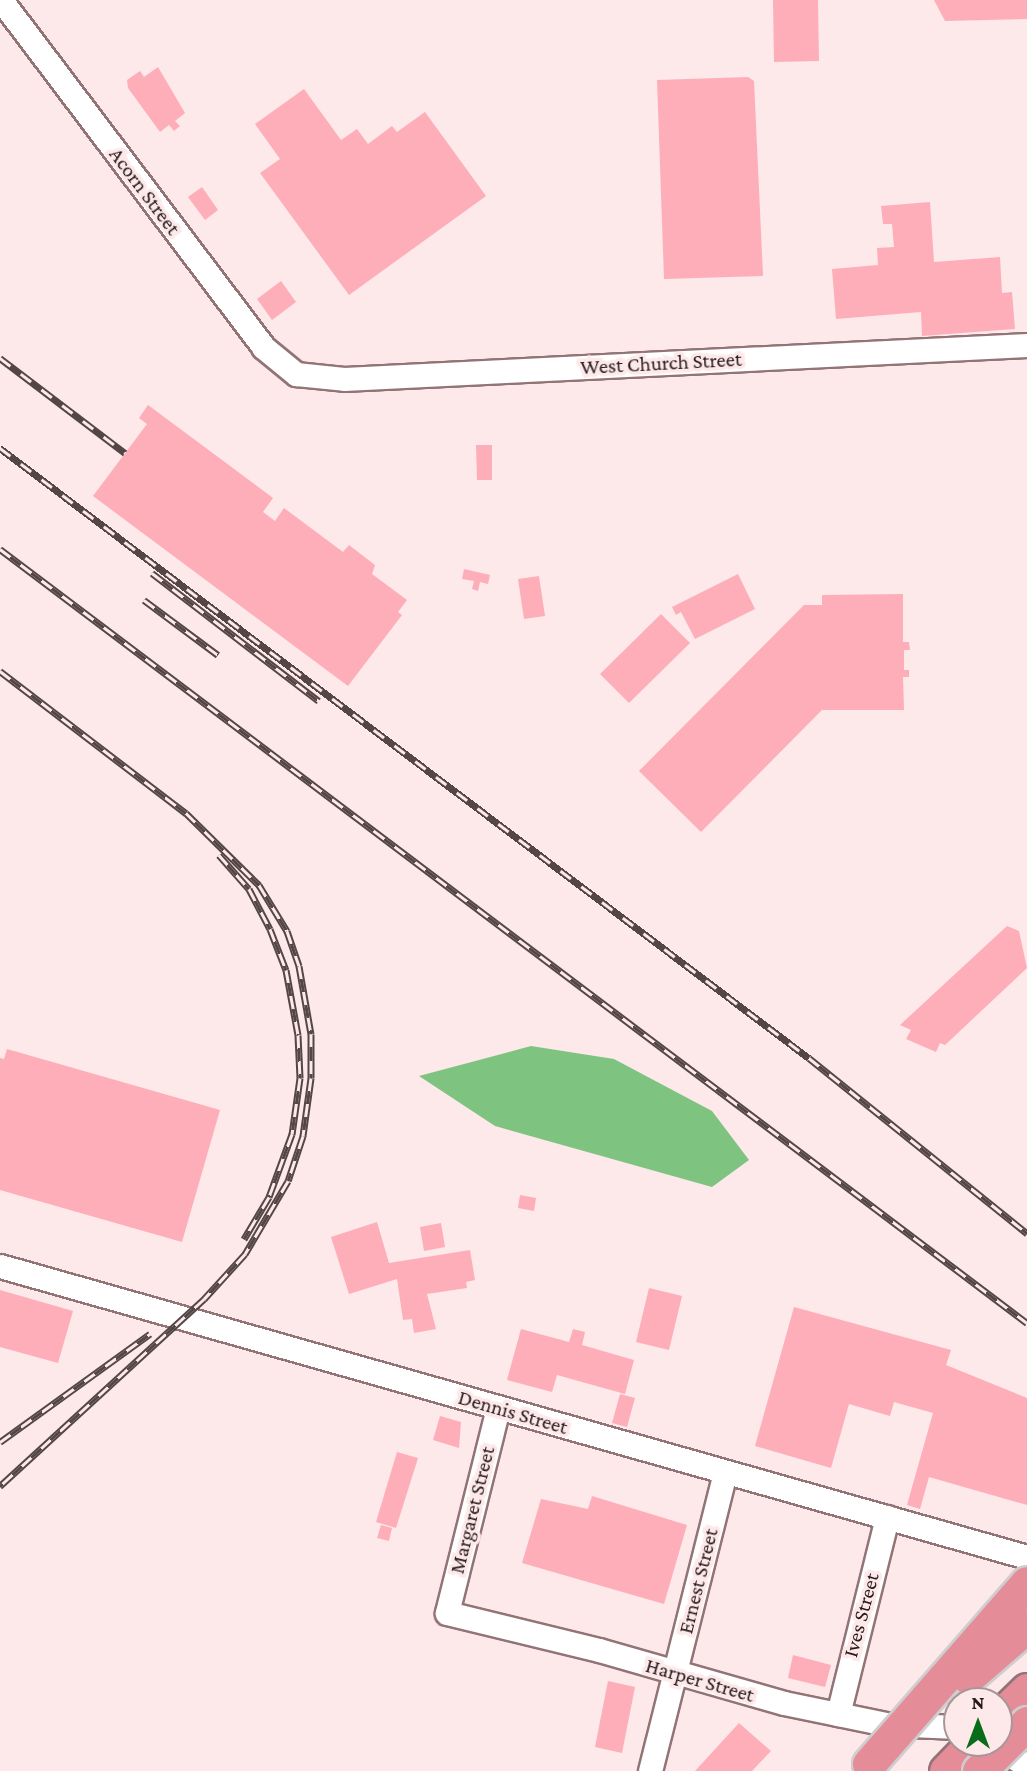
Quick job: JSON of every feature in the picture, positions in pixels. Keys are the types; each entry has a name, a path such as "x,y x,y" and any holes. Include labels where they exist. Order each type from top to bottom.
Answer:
{"highway":[{"path":"865,1767 1027,1583"},
{"path":"865,1767 1027,1626"},
{"path":"1013,1704 1027,1690"},
{"path":"979,1771 1027,1723"},
{"path":"946,1771 960,1757"}],"street":[{"name":"Acorn Street","path":"1,0 263,347 296,374"},
{"name":"West Church Street","path":"296,374 344,379 1027,345"},
{"name":"Dennis Street","path":"0,1266 1027,1557"},
{"name":"Margaret Street","path":"447,1613 498,1408"},
{"name":"Ernest Street","path":"650,1771 725,1472"},
{"name":"Ives Street","path":"838,1714 887,1517"},
{"name":"Harper Street","path":"447,1613 599,1650 674,1674 838,1714 886,1724 943,1726"}],"green space":[{"path":"531,1046 614,1059 712,1111 749,1160 712,1187 495,1126 419,1076"}],"building":[{"path":"773,0 818,0 819,61 774,62"},
{"path":"934,0 1027,0 1027,19 945,21"},
{"path":"158,67 185,113 175,121 180,126 174,131 169,125 160,132 128,88 127,80 140,71 144,77"},
{"path":"748,77 754,81 763,276 664,279 657,80"},
{"path":"304,89 341,140 357,129 368,144 392,126 397,132 425,112 486,196 349,295 260,173 280,159 255,124"},
{"path":"202,187 218,210 205,220 188,197"},
{"path":"930,202 934,262 1000,257 1002,293 1012,292 1015,329 922,336 921,312 836,319 832,269 878,265 877,248 894,247 892,224 883,224 881,206"},
{"path":"281,281 296,302 272,320 257,299"},
{"path":"148,405 273,498 263,512 275,521 284,508 343,552 349,545 375,565 372,574 407,600 398,612 402,615 348,686 93,496 147,424 139,418"},
{"path":"476,445 492,445 492,480 477,480"},
{"path":"464,569 490,575 488,584 480,582 478,591 472,589 474,581 462,579"},
{"path":"738,574 755,609 695,639 681,612 676,615 672,607"},
{"path":"539,576 545,616 524,619 518,579"},
{"path":"903,594 903,642 909,642 910,650 904,650 904,670 909,670 909,677 903,677 904,710 822,710 701,832 639,771 804,605 822,605 822,595"},
{"path":"661,614 690,643 629,703 600,674"},
{"path":"1007,926 1019,931 1027,968 945,1045 940,1043 936,1052 906,1039 911,1030 900,1025"},
{"path":"7,1049 220,1110 182,1242 0,1190 0,1058 4,1059"},
{"path":"520,1195 536,1198 534,1211 518,1208"},
{"path":"377,1222 389,1263 470,1250 475,1280 466,1282 467,1288 427,1294 436,1329 414,1333 412,1319 403,1320 397,1279 349,1294 331,1237"},
{"path":"441,1223 445,1247 424,1251 420,1227"},
{"path":"649,1288 682,1296 669,1350 636,1342"},
{"path":"0,1290 73,1311 58,1363 0,1347"},
{"path":"794,1307 951,1350 946,1365 1027,1398 1027,1505 929,1477 920,1509 907,1505 933,1413 894,1402 890,1416 849,1404 831,1468 755,1446"},
{"path":"521,1329 569,1342 573,1329 585,1332 582,1345 634,1360 625,1394 557,1375 552,1392 507,1380"},
{"path":"620,1394 635,1398 627,1427 612,1423"},
{"path":"440,1416 461,1422 459,1448 433,1440"},
{"path":"397,1452 418,1458 396,1528 376,1522"},
{"path":"592,1496 687,1525 664,1604 522,1563 541,1499 588,1509"},
{"path":"381,1525 392,1528 389,1541 377,1538"},
{"path":"793,1655 831,1665 825,1687 788,1678"},
{"path":"608,1681 635,1687 622,1753 595,1747"},
{"path":"739,1723 771,1751 752,1771 695,1771"}],"railway":[{"path":"0,358 125,453"},
{"path":"0,448 809,1058 1027,1233"},
{"path":"0,549 1027,1323"},
{"path":"152,573 319,701"},
{"path":"144,600 218,655"},
{"path":"0,671 186,813 259,885 287,931 299,966 311,1034 311,1078 303,1136 288,1181 245,1254 204,1299 0,1486"},
{"path":"219,855 249,889 270,929 286,970 298,1035 300,1078 292,1134 269,1197 244,1239"},
{"path":"0,1442 150,1334"}]}
